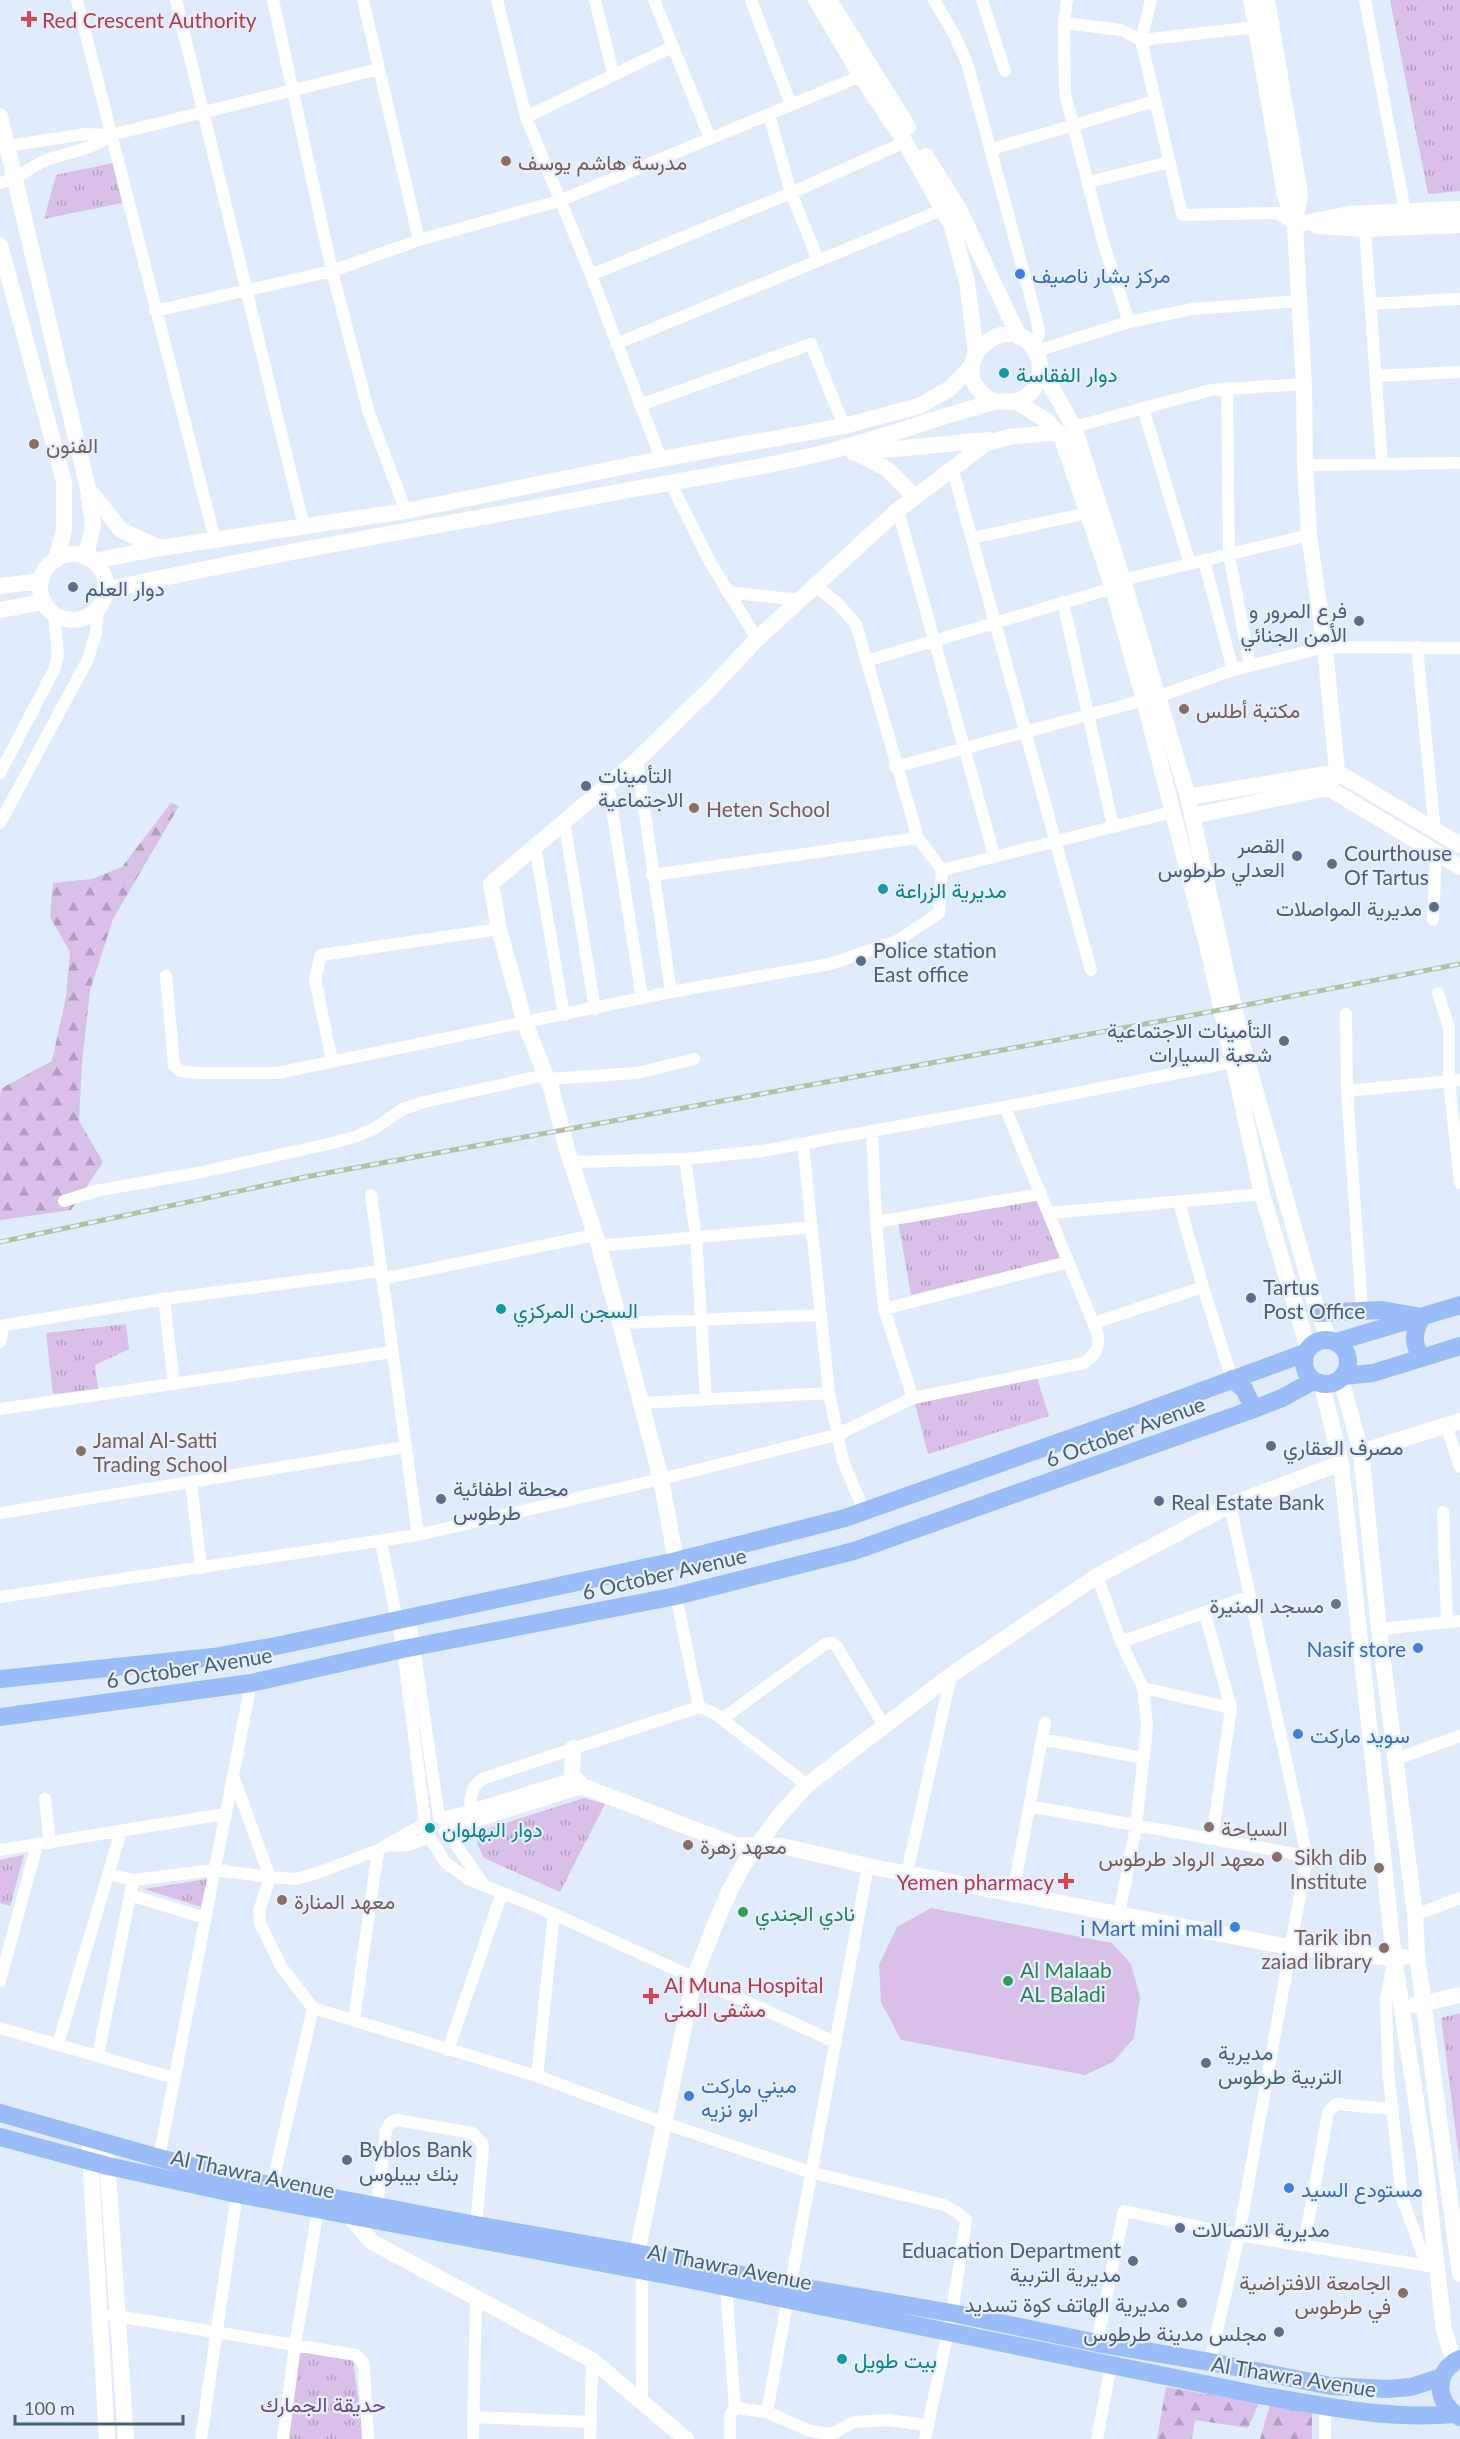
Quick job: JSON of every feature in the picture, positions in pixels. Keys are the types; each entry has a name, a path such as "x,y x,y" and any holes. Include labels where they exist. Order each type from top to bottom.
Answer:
{"main road":[{"path":"816,0 944,208 963,262 975,384 987,398 995,402"},
{"path":"829,0 959,209 1019,337"},
{"path":"1251,0 1285,195 1295,225"},
{"path":"1267,0 1300,194 1295,225 1304,384 1309,535 1337,772 1328,788"},
{"path":"0,116 8,181 88,489 93,525 90,559 104,574 106,591 104,601 98,611 90,616 71,620 49,608 0,610"},
{"path":"1295,225 1365,229 1460,209"},
{"path":"1295,225 1349,214 1460,225"},
{"path":"0,245 64,482 64,530 56,560 44,573 41,581 49,608"},
{"path":"56,560 75,554 90,559 406,511 661,459 844,426 926,402 949,389 990,339 1009,334 1019,337 1034,349 1066,430 1118,584 1150,698 1172,812 1216,956"},
{"path":"106,591 789,461 836,450 995,402 1017,402 1034,389 1041,369"},
{"path":"1017,402 1066,430"},
{"path":"836,450 854,453 996,440 1066,430"},
{"path":"1066,430 1066,446 1088,513 1118,584"},
{"path":"784,437 789,461"},
{"path":"676,1561 661,1479 620,1323 548,1082 525,1023 499,929 491,885 637,760 712,687 757,639 898,510 977,449 996,440"},
{"path":"854,453 887,469 915,497"},
{"path":"88,489 121,530 160,548"},
{"path":"0,586 41,581"},
{"path":"1150,698 1188,797 1262,1194 1307,1350 1304,1368 1318,1383 1341,1463 1394,1959 1424,2153 1431,2267 1444,2330 1457,2361 1442,2377 1440,2388 1446,2407 1457,2416"},
{"path":"1188,797 1337,772 1460,845"},
{"path":"1192,816 1328,788 1460,867"},
{"path":"1235,1050 1318,1313 1333,1341 1345,1351 1348,1357 1347,1370 1336,1383 1318,1383"},
{"path":"1307,1350 1314,1343 1333,1341 1460,1305"},
{"path":"1318,1313 1362,1310 1397,1312 1422,1317"},
{"path":"1422,1317 1416,1327 1414,1340 1422,1358"},
{"path":"1342,1377 1373,1373 1460,1346"},
{"name":"6 October Avenue","path":"0,1679 213,1657 404,1621 676,1561 845,1518 1106,1426 1307,1350"},
{"path":"1342,1377 1360,1452 1379,1629 1415,1915 1417,1955 1460,2274"},
{"path":"1232,1379 1249,1395 1254,1409"},
{"name":"6 October Avenue","path":"0,1717 251,1683 409,1648 676,1596 854,1551 1254,1409 1318,1383"},
{"path":"1360,1452 1453,1423"},
{"path":"638,2253 694,1979 730,1890 756,1846 807,1785 951,1675 1097,1576 1230,1505 1341,1463"},
{"path":"573,1748 571,1769 579,1783 731,1844 775,1845 868,1866 1289,1947 1394,1959 1417,1955"},
{"path":"1402,2008 1460,1995"},
{"name":"Al Thawra Avenue","path":"0,2113 159,2158 272,2186 638,2253 788,2292 949,2322 1097,2343 1331,2386 1387,2389 1411,2386 1442,2377"},
{"name":"Al Thawra Avenue","path":"0,2137 108,2166 350,2217 726,2288 788,2292"},
{"path":"98,2141 89,2160 107,2439"},
{"path":"98,2141 108,2166 126,2439"},
{"path":"350,2217 372,2242 592,2360 686,2439"},
{"name":"Al Thawra Avenue","path":"949,2322 1111,2365 1325,2407 1421,2417 1457,2416"}],"street":[{"path":"77,0 215,540"},
{"path":"176,0 304,527"},
{"path":"273,0 332,271 369,413 406,511"},
{"path":"363,0 419,240"},
{"path":"497,0 526,117 591,275 661,459"},
{"path":"595,0 613,74"},
{"path":"654,0 710,138"},
{"path":"751,0 791,105"},
{"path":"934,0 954,34 967,63 992,149 1038,321 1039,334 1034,349"},
{"path":"982,0 1005,71"},
{"path":"1068,0 1064,23 1065,93 1103,243 1129,322"},
{"path":"1151,0 1141,39 1182,215 1277,213 1295,225"},
{"path":"1365,0 1407,220"},
{"path":"1064,23 1121,30 1141,39 1256,27"},
{"path":"526,117 672,47"},
{"path":"4,147 85,134 111,135 379,69"},
{"path":"155,311 332,271 419,240 559,201 861,76"},
{"path":"992,149 1155,101"},
{"path":"769,114 791,193 818,260"},
{"path":"8,181 46,160 88,149 111,135"},
{"path":"591,275 791,193 905,142"},
{"path":"1089,182 1169,162"},
{"path":"616,344 944,208"},
{"path":"1365,229 1382,464"},
{"path":"1371,304 1460,299"},
{"path":"1034,349 1129,322 1193,309 1299,301"},
{"path":"640,405 811,344 844,426"},
{"path":"1377,376 1460,372"},
{"path":"1066,430 1197,393 1227,388 1304,384"},
{"path":"1227,388 1229,555 1250,666"},
{"path":"1143,408 1190,564"},
{"path":"1305,465 1460,464"},
{"path":"952,467 1091,970"},
{"path":"670,482 727,592 757,639"},
{"path":"898,510 994,855"},
{"path":"972,538 1088,513"},
{"path":"866,661 1118,584 1309,535"},
{"path":"1204,561 1233,670"},
{"path":"166,976 174,1065 180,1071 277,1073 332,1060 564,1016 671,992 830,964 897,941 939,914 942,870 918,838 895,767 856,624 838,604 815,585"},
{"path":"727,592 799,600"},
{"path":"1063,602 1113,826"},
{"path":"0,773 54,670 58,655 49,608"},
{"path":"0,823 88,659 96,633 98,611"},
{"path":"895,767 1150,698 1233,670 1324,647 1460,648"},
{"path":"1417,647 1435,832"},
{"path":"637,760 652,875 671,992"},
{"path":"608,784 642,998"},
{"path":"942,870 994,855 1172,812"},
{"path":"564,821 595,1009"},
{"path":"652,875 918,838"},
{"path":"535,846 564,1016"},
{"path":"1432,920 1436,854"},
{"path":"332,1060 315,979 321,955 499,929"},
{"path":"1438,993 1454,1027 1454,1081 1460,1182"},
{"path":"1346,1014 1347,1091 1362,1310"},
{"path":"569,1156 685,1159 761,1151 1005,1107 1235,1050"},
{"path":"64,1201 95,1191 197,1173 355,1137 375,1128 403,1109 424,1102 548,1082 637,1073 694,1059"},
{"path":"1347,1091 1454,1081"},
{"path":"0,1597 418,1535 661,1479 836,1435 912,1398 1084,1363 1091,1359 1099,1344 1094,1323 1005,1107"},
{"path":"872,1131 876,1222 884,1309 912,1398"},
{"path":"803,1144 829,1393 843,1461 864,1511"},
{"path":"685,1159 696,1236 706,1399"},
{"path":"876,1222 1041,1194"},
{"path":"1050,1213 1262,1194"},
{"path":"371,1195 418,1535"},
{"path":"1179,1203 1232,1379"},
{"path":"0,1342 2,1326 164,1299 382,1275 597,1241 812,1227"},
{"path":"884,1309 1068,1262"},
{"path":"1094,1323 1203,1287"},
{"path":"164,1299 174,1384"},
{"path":"620,1323 821,1315"},
{"path":"0,1409 392,1352"},
{"path":"641,1403 829,1393"},
{"path":"1453,1423 1460,1467"},
{"path":"0,1513 405,1447"},
{"path":"191,1482 201,1568"},
{"path":"1210,2362 1239,2235 1307,1856 1230,1505"},
{"path":"1379,1629 1454,1622 1443,1512"},
{"path":"381,1542 404,1621 443,1825"},
{"path":"1097,1576 1121,1642 1143,1688 1147,1726 1136,1827 1119,1914"},
{"path":"676,1596 699,1707"},
{"path":"1121,1642 1205,1614 1250,1596"},
{"path":"1205,1614 1231,1708 1212,1839"},
{"path":"722,1719 825,1644 832,1643 837,1647 884,1726"},
{"path":"409,1648 424,1831 439,1855 452,1869 468,1879 554,1914 835,2042"},
{"path":"907,1873 951,1675"},
{"path":"159,2158 251,1683"},
{"path":"1143,1688 1231,1708"},
{"path":"470,1811 472,1790 475,1784 482,1779 699,1707 722,1719 807,1785"},
{"path":"1012,1893 1045,1724"},
{"path":"1396,1759 1460,1736"},
{"path":"1042,1739 1143,1758"},
{"path":"233,1776 270,1877 259,1911 260,1923 282,1968 313,2008 537,2076 810,2172 944,2205 966,2220 949,2322 925,2439"},
{"path":"443,1825 579,1783"},
{"path":"108,1874 133,1880 215,1870 296,1879 383,1848 409,1845 429,1837 436,1839 443,1825 470,1811 579,1783"},
{"path":"0,1981 44,1844 45,1799"},
{"path":"1029,1806 1307,1856"},
{"path":"0,1850 225,1814"},
{"path":"354,2020 383,1848 433,1816 443,1825 484,1885"},
{"path":"58,2044 121,1831"},
{"path":"767,2412 868,1866"},
{"path":"99,2056 133,1880"},
{"path":"448,2050 502,1893"},
{"path":"130,1895 205,1918"},
{"path":"1415,1915 1460,1898"},
{"path":"537,2076 554,1914"},
{"path":"1394,1959 1386,1999 1389,2070 1402,2198 1431,2267"},
{"path":"272,2186 313,2008"},
{"path":"0,2028 174,2078"},
{"path":"1304,2245 1331,2107 1336,2104 1394,2109"},
{"path":"377,2206 386,2130 391,2122 397,2120 472,2133 482,2143 483,2148 476,2225"},
{"path":"201,2439 237,2194"},
{"path":"283,2439 295,2345 318,2210"},
{"path":"1097,2343 1124,2211 1239,2235 1431,2267"},
{"path":"642,2271 642,2402"},
{"path":"726,2288 735,2408 730,2415 730,2439"},
{"path":"473,2439 476,2296"},
{"path":"100,2313 352,2354 360,2358 364,2367 368,2439"},
{"path":"590,2439 592,2360"},
{"path":"1097,2439 1111,2365"},
{"path":"1325,2407 1325,2439"},
{"path":"735,2408 767,2412 810,2431 831,2434 854,2422 888,2420 928,2425"},
{"path":"473,2417 591,2422"}],"green space":[{"path":"1390,0 1460,0 1460,191 1428,194"},
{"path":"113,163 122,203 44,219 56,175"},
{"path":"171,803 179,806 113,919 90,990 82,1063 79,1121 103,1162 71,1210 0,1220 0,1094 2,1088 52,1061 66,997 70,952 50,917 53,883 92,879 122,867"},
{"path":"1038,1197 1060,1258 911,1295 898,1221"},
{"path":"126,1324 129,1349 95,1365 98,1389 53,1394 46,1333"},
{"path":"1036,1375 1049,1416 928,1454 915,1404"},
{"path":"584,1798 605,1804 560,1892 484,1858 477,1843 481,1831"},
{"path":"24,1855 10,1906 0,1903 0,1860"},
{"path":"207,1879 201,1907 144,1889"},
{"name":"Al Malaab AL Baladi","path":"931,1908 1112,1943 1131,1964 1140,1997 1134,2038 1113,2062 1085,2075 901,2040 881,2002 879,1965 897,1927"},
{"path":"1460,2013 1460,2165 1441,2018"},
{"name":"حديقة الجمارك","path":"295,2345 352,2354 364,2439 283,2439"},
{"path":"1166,2387 1259,2403 1248,2428 1195,2420 1192,2439 1157,2439"},
{"path":"1270,2405 1312,2413 1312,2439 1260,2439"}],"railway":[{"path":"0,1242 305,1177 1167,1020 1460,964"}],"place":[{"name":"Red Crescent Authority","path":"29,19"},
{"name":"مدرسة هاشم يوسف","path":"506,161"},
{"name":"مركز بشار ناصيف","path":"1020,274"},
{"name":"دوار الفقاسة","path":"1004,373"},
{"name":"الفنون","path":"34,444"},
{"name":"دوار العلم","path":"73,587"},
{"name":"فرع المرور و الأمن الجنائي","path":"1359,621"},
{"name":"مكتبة أطلس","path":"1184,709"},
{"name":"التأمينات الاجتماعية","path":"586,786"},
{"name":"Heten School","path":"694,808"},
{"name":"القصر العدلي طرطوس","path":"1297,856"},
{"name":"Courthouse Of Tartus","path":"1332,864"},
{"name":"مديرية الزراعة","path":"883,889"},
{"name":"مديرية المواصلات","path":"1434,907"},
{"name":"Police station East office","path":"861,961"},
{"name":"التأمينات الاجتماعية شعبة السيارات","path":"1284,1041"},
{"name":"Tartus Post Office","path":"1251,1298"},
{"name":"السجن المركزي","path":"501,1309"},
{"name":"مصرف العقاري","path":"1271,1446"},
{"name":"Jamal Al-Satti Trading School","path":"81,1451"},
{"name":"محطة اطفائية طرطوس","path":"441,1499"},
{"name":"Real Estate Bank","path":"1159,1501"},
{"name":"مسجد المنيرة","path":"1336,1604"},
{"name":"Nasif store","path":"1418,1648"},
{"name":"سويد ماركت","path":"1298,1734"},
{"name":"السياحة","path":"1209,1827"},
{"name":"دوار البهلوان","path":"430,1828"},
{"name":"معهد زهرة","path":"688,1845"},
{"name":"معهد الرواد طرطوس","path":"1277,1857"},
{"name":"Sikh dib Institute","path":"1379,1868"},
{"name":"Yemen pharmacy","path":"1066,1881"},
{"name":"معهد المنارة","path":"282,1900"},
{"name":"نادي الجندي","path":"743,1912"},
{"name":"i Mart mini mall","path":"1235,1927"},
{"name":"Tarik ibn zaiad library","path":"1384,1948"},
{"name":"Al Malaab AL Baladi","path":"1008,1981"},
{"name":"Al Muna Hospital مشفى المنى","path":"651,1996"},
{"name":"مديرية التربية طرطوس","path":"1206,2063"},
{"name":"ميني ماركت ابو نزيه","path":"689,2096"},
{"name":"Byblos Bank بنك بيبلوس","path":"347,2160"},
{"name":"مستودع السيد","path":"1289,2188"},
{"name":"مديرية الاتصالات","path":"1180,2228"},
{"name":"Eduacation Department مديرية التربية","path":"1133,2261"},
{"name":"الجامعة الافتراضية في طرطوس","path":"1403,2293"},
{"name":"مديرية الهاتف كوة تسديد","path":"1182,2303"},
{"name":"مجلس مدينة طرطوس","path":"1279,2332"},
{"name":"بيت طويل","path":"842,2359"}]}
